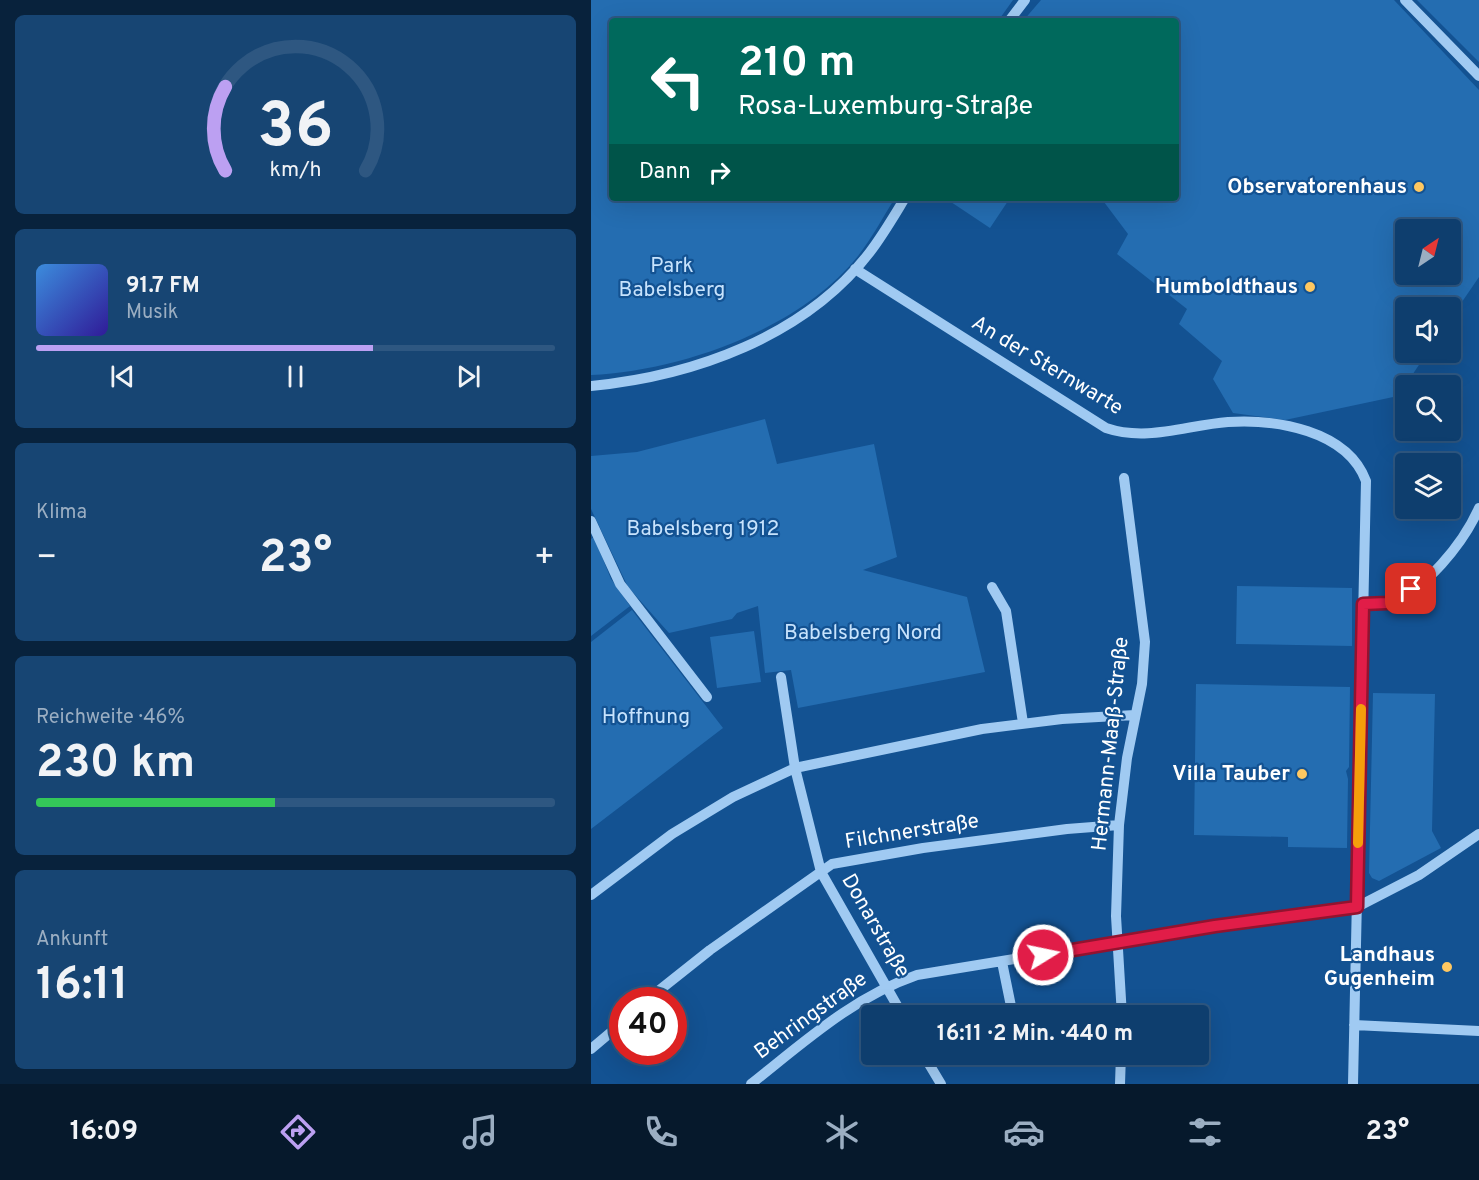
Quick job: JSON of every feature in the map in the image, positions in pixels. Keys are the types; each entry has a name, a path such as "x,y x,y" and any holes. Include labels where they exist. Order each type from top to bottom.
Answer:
{"street":[{"path":"1011,18 1025,0"},
{"path":"1405,0 1479,75"},
{"path":"591,386 654,378 683,371 735,351 792,321 820,301 855,269 869,253 903,201"},
{"name":"An der Sternwarte","path":"855,269 1066,404 1118,432 1151,434 1228,422 1273,424 1331,441 1345,450 1363,472 1366,481 1353,1084"},
{"name":"Hermann-Maaß-Straße","path":"1121,1005 1117,942 1119,825 1135,715 1142,684 1145,642 1124,478"},
{"path":"1363,604 1387,603 1423,580 1461,541 1479,508"},
{"path":"591,521 620,584 707,697"},
{"path":"991,587 1006,611 1023,723"},
{"name":"Donarstraße","path":"781,677 795,768 822,872 897,1005"},
{"path":"591,895 672,834 733,797 795,768 947,735 1023,723 1122,714 1135,715"},
{"name":"Filchnerstraße","path":"663,987 710,950 832,864 923,848 1067,829 1119,825"},
{"name":"Behringstraße","path":"751,1084 849,1007 887,985 917,975 1215,926 1357,907 1419,875 1479,834"},
{"path":"1002,962 1011,1005"},
{"path":"1354,1025 1479,1031"},
{"path":"591,1049 609,1034"},
{"path":"930,1065 941,1084"},
{"path":"1120,1084 1121,1065"}],"green space":[{"name":"Park Babelsberg","path":"591,0 1013,0 1000,18 609,18 609,201 893,201 858,256 834,282 804,305 772,325 700,355 626,372 591,375"},
{"path":"1041,0 1394,0 1479,90 1479,277 1461,303 1461,297 1395,297 1395,363 1420,363 1412,375 1395,375 1395,397 1285,420 1233,413 1213,379 1222,361 1179,324 1187,309 1117,254 1128,234 1103,201 1179,201 1179,18 1026,18"},
{"path":"1417,0 1479,0 1479,62"},
{"path":"950,201 1008,201 990,228"},
{"name":"Babelsberg 1912","path":"765,419 777,464 874,444 897,557 863,570 967,597 985,672 798,708 791,670 765,673 758,606 737,613 732,619 669,633 628,587 591,509 591,456 637,452"},
{"path":"594,537 611,579 630,606 591,636 591,539"},
{"path":"1237,586 1352,588 1352,646 1236,644"},
{"name":"Hoffnung","path":"632,610 723,728 591,829 591,642"},
{"path":"754,631 761,682 717,688 710,637"},
{"path":"1196,684 1350,687 1349,767 1346,771 1348,779 1347,848 1288,847 1288,837 1194,835"},
{"path":"1373,693 1435,694 1432,831 1441,848 1379,881 1372,878 1369,873"}],"slow traffic":[{"path":"1358,843 1361,709"}],"place":[{"name":"Observatorenhaus","path":"1419,187"},
{"name":"Humboldthaus","path":"1310,287"},
{"name":"Villa Tauber","path":"1302,774"},
{"name":"Landhaus Gugenheim","path":"1447,967"}],"route":[{"path":"1043,955 1215,926 1357,907 1363,604 1387,603 1411,589"}],"park label":[{"name":"Babelsberg Nord","path":"863,633"}]}
